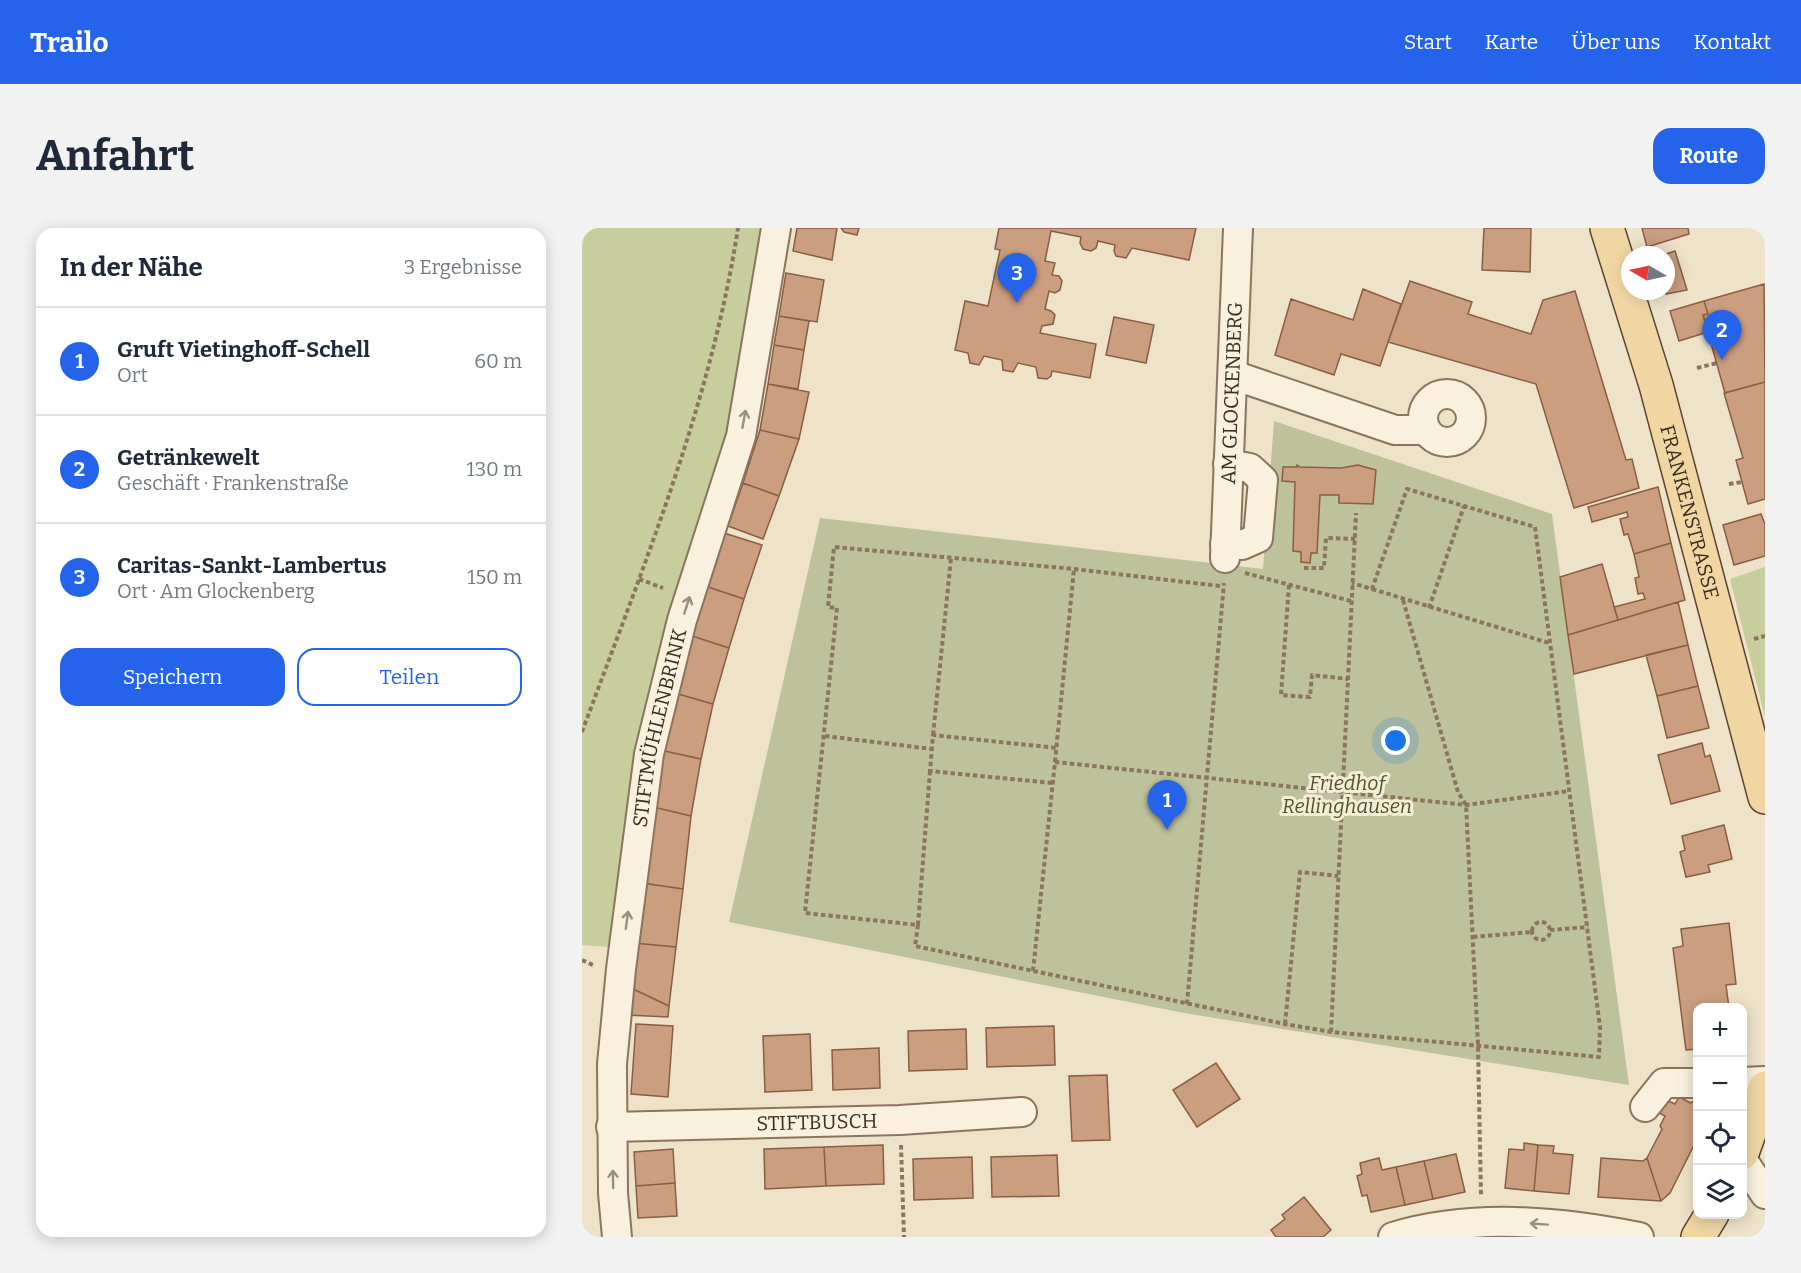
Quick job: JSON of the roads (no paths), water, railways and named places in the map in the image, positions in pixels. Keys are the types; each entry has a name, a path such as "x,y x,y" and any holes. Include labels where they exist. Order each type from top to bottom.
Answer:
{"main road":[{"name":"FRANKENSTRASSE","path":"1607,228 1656,385 1765,797"},
{"path":"1747,1142 1765,1090"},
{"path":"1698,1237 1709,1219"}],"street":[{"name":"STIFTMÜHLENBRINK","path":"617,1237 611,1127 616,1007 649,754 682,620 741,436 776,228"},
{"name":"AM GLOCKENBERG","path":"1227,562 1228,464 1238,228"},
{"path":"1233,375 1395,430 1426,430"},
{"path":"1747,1082 1765,1081"},
{"path":"1645,1107 1664,1083 1693,1083"},
{"name":"STIFTBUSCH","path":"611,1127 900,1120 1022,1112"},
{"path":"1747,1165 1765,1194"},
{"path":"1393,1237 1413,1231 1482,1221 1579,1228 1638,1237"}],"place":[{"name":"Caritas-Sankt-Lambertus","path":"1017,303"},
{"name":"Getränkewelt","path":"1722,360"},
{"name":"Gruft Vietinghoff-Schell","path":"1167,830"}],"park label":[{"name":"Friedhof Rellinghausen","path":"1347,794"}]}
